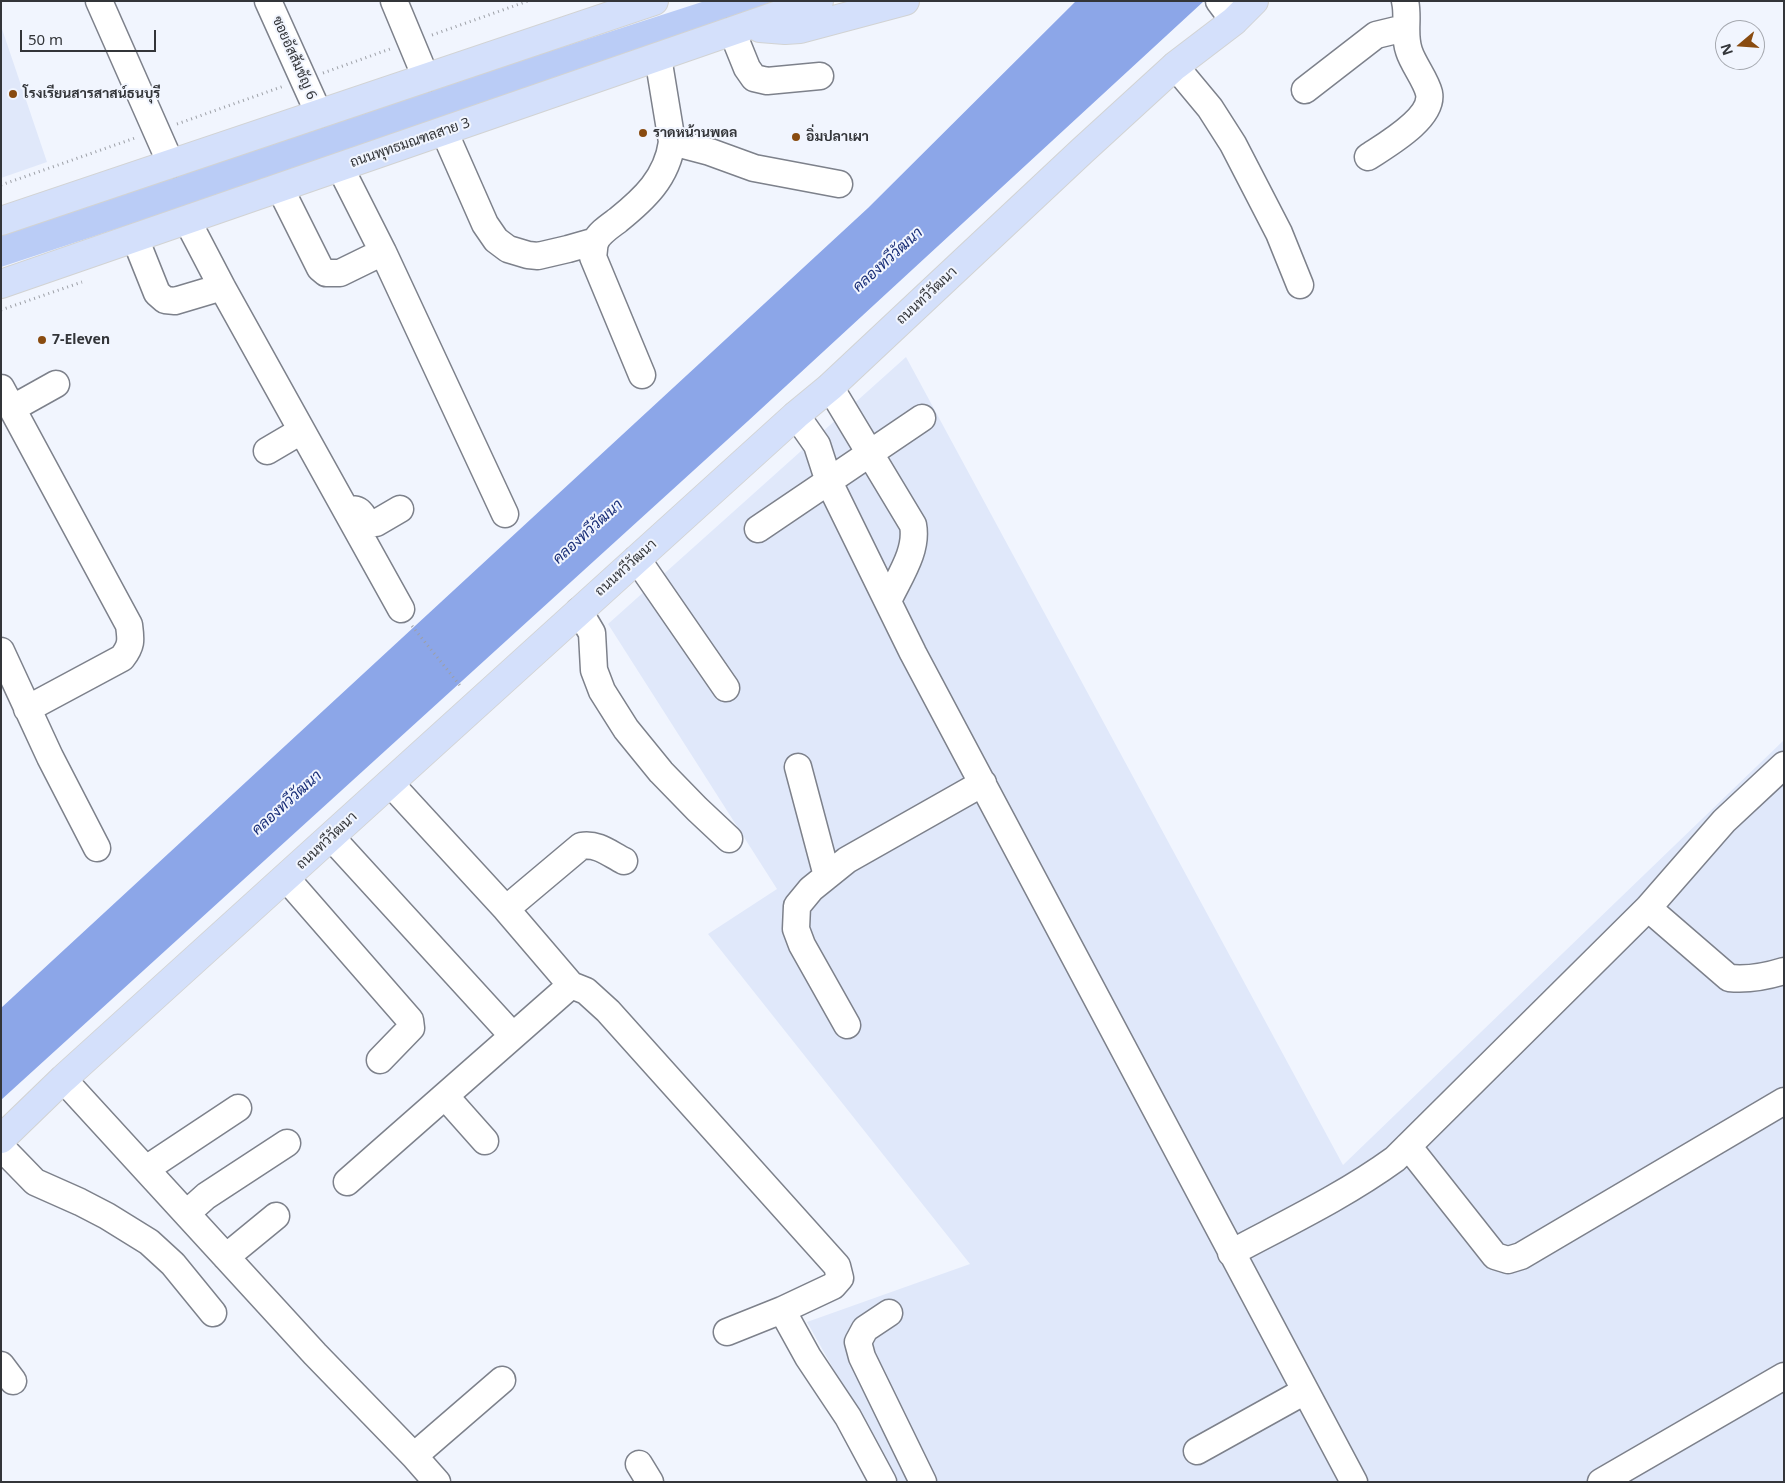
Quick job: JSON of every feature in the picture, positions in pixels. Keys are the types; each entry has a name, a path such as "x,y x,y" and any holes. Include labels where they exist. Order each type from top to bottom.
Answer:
{"main road":[{"path":"1,221 426,78 618,7 654,1"},
{"name":"ถนนพุทธมณฑลสาย 3","path":"1,284 819,1"},
{"path":"739,29 800,29 905,1"},
{"name":"ถนนทวีวัฒนา","path":"1,1138 63,1079 636,559 796,415 830,387 1175,66 1227,11 1254,1"}],"street":[{"path":"99,1 171,164"},
{"name":"ซอยอัสสัมชัญ 6","path":"268,1 318,114"},
{"path":"394,1 426,78"},
{"path":"1368,157 1396,138 1425,113 1429,94 1409,53 1405,38 1405,1"},
{"path":"1305,90 1376,35 1405,28"},
{"path":"739,29 747,68 754,78 767,81 820,76"},
{"path":"642,375 593,257 596,241 603,231 643,199 661,175 670,153 672,142 658,57"},
{"path":"1175,66 1210,108 1233,144 1259,191 1279,233 1300,285"},
{"path":"444,131 485,224 496,240 508,249 538,256 596,241"},
{"path":"672,142 710,152 754,168 839,184"},
{"path":"340,167 383,252 504,514"},
{"path":"280,188 320,268 326,273 340,273 383,252"},
{"path":"187,220 301,431 406,617"},
{"path":"135,238 157,293 165,300 175,301 222,287"},
{"path":"27,709 122,658 130,648 131,638 129,625 7,398 56,384"},
{"path":"830,387 913,525 915,536 912,550 888,601"},
{"path":"796,415 817,445 829,482 982,783 1354,1482"},
{"path":"758,529 922,418"},
{"path":"267,451 301,431"},
{"path":"345,510 354,508 360,510 368,522 372,524 400,509"},
{"path":"636,559 726,688"},
{"path":"579,611 592,633 594,670 602,691 626,729 661,772 729,840"},
{"path":"1,651 50,757 97,848"},
{"path":"1231,1253 1363,1181 1395,1159 1648,908 1724,821 1784,765"},
{"path":"798,767 827,876"},
{"path":"390,783 506,909 571,985 586,991 608,1011 837,1266 840,1278 833,1286 782,1310 727,1332"},
{"path":"847,1025 802,945 796,929 796,906 812,889 847,860 982,783"},
{"path":"331,837 513,1036"},
{"path":"506,909 581,846 598,847 624,861"},
{"path":"286,878 410,1020 411,1028 380,1060"},
{"path":"1648,908 1729,978 1746,980 1762,978 1784,971"},
{"path":"347,1182 571,985"},
{"path":"63,1079 315,1354 438,1482"},
{"path":"445,1096 486,1141"},
{"path":"1408,1146 1495,1256 1508,1260 1521,1256 1784,1102"},
{"path":"146,1168 238,1108"},
{"path":"187,1213 206,1196 287,1143"},
{"path":"1,1146 35,1182 100,1212 149,1242 173,1264 213,1313"},
{"path":"226,1258 276,1216"},
{"path":"782,1310 808,1357 848,1417 883,1482"},
{"path":"889,1313 865,1330 858,1342 862,1357 923,1482"},
{"path":"1601,1482 1784,1376"},
{"path":"414,1456 502,1380"},
{"path":"1198,1451 1305,1391"}],"path":[{"path":"1,185 528,1"},
{"path":"406,617 462,688"}],"shaded area":[{"path":"705,1 781,1 470,112 1,267 1,235 439,87"},
{"name":"โรงเรียนสารสาสน์ธนบุรี","path":"1,26 47,162 1,178"},
{"path":"906,357 1343,1165 1784,740 1784,1482 897,1482 807,1322 970,1264 708,934 777,889 608,624"}],"water":[{"name":"คลองทวีวัฒนา","path":"1076,1 1204,1 748,421 1,1100 1,1008 868,208"}],"place":[{"name":"โรงเรียนสารสาสน์ธนบุรี","path":"13,94"},
{"name":"ราดหน้านพดล","path":"643,133"},
{"name":"อิ่มปลาเผา","path":"796,137"},
{"name":"7-Eleven","path":"42,340"}]}
